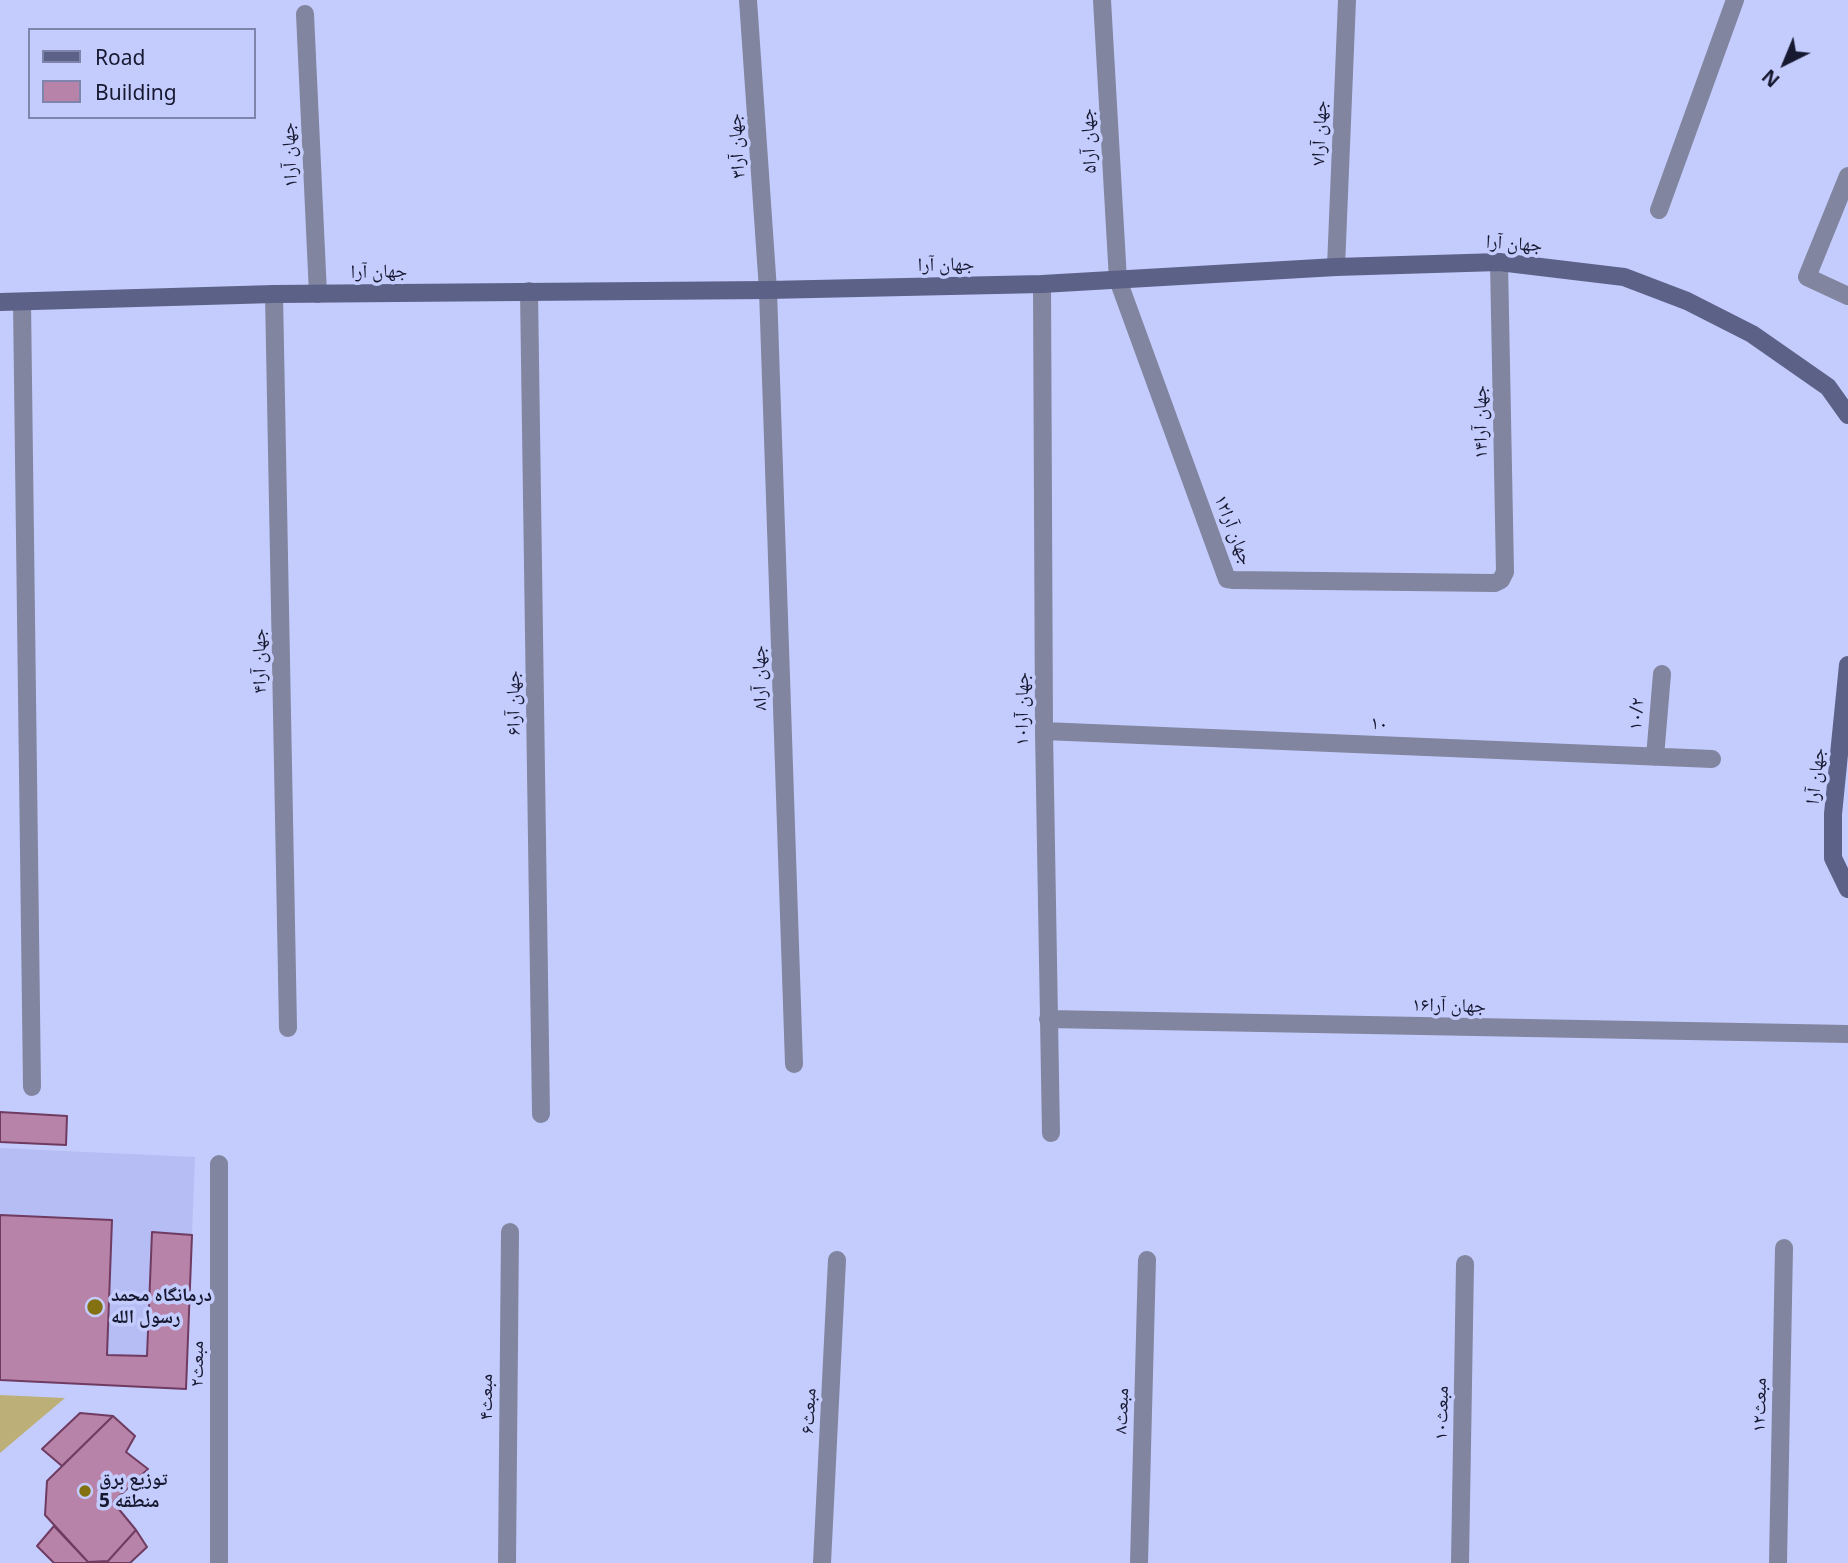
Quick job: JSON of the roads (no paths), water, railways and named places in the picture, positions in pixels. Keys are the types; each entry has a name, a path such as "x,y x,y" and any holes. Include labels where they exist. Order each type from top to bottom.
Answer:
{"street":[{"name":"جهان آرا۳","path":"748,0 768,290"},
{"name":"جهان آرا۵","path":"1102,0 1118,280"},
{"name":"جهان آرا۷","path":"1336,267 1347,0"},
{"path":"1659,210 1735,0"},
{"name":"جهان آرا۱","path":"305,14 318,293"},
{"path":"1848,176 1807,276 1848,296"},
{"name":"جهان آرا","path":"0,302 318,293 768,290 1042,284 1336,267 1500,262 1624,277 1687,301 1752,334 1828,387 1848,415"},
{"name":"جهان آرا۱۴","path":"1500,262 1505,572 1501,580"},
{"name":"جهان آرا۱۲","path":"1118,280 1227,579 1495,583 1501,580"},
{"name":"جهان آرا۱۰","path":"1042,284 1044,731 1051,1133"},
{"name":"جهان آرا۸","path":"768,290 794,1064"},
{"name":"جهان آرا۶","path":"529,291 541,1115"},
{"name":"جهان آرا۴","path":"274,294 288,1028"},
{"path":"22,302 33,1087"},
{"name":"جهان آرا","path":"1848,665 1833,814 1833,858 1848,889"},
{"name":"۱۰/۲","path":"1655,757 1662,674"},
{"name":"۱۰","path":"1044,731 1712,759"},
{"name":"جهان آرا۱۶","path":"1048,1020 1848,1034"},
{"name":"مبعث۲","path":"219,1164 219,1563"},
{"name":"مبعث۴","path":"507,1563 510,1232"},
{"name":"مبعث۱۲","path":"1778,1563 1784,1248"},
{"name":"مبعث۶","path":"822,1563 837,1260"},
{"name":"مبعث۸","path":"1139,1563 1147,1260"},
{"name":"مبعث۱۰","path":"1460,1563 1465,1264"}],"place":[{"name":"درمانگاه محمد رسول الله","path":"95,1307"},
{"name":"توزیع برق منطقه 5","path":"85,1491"}]}
